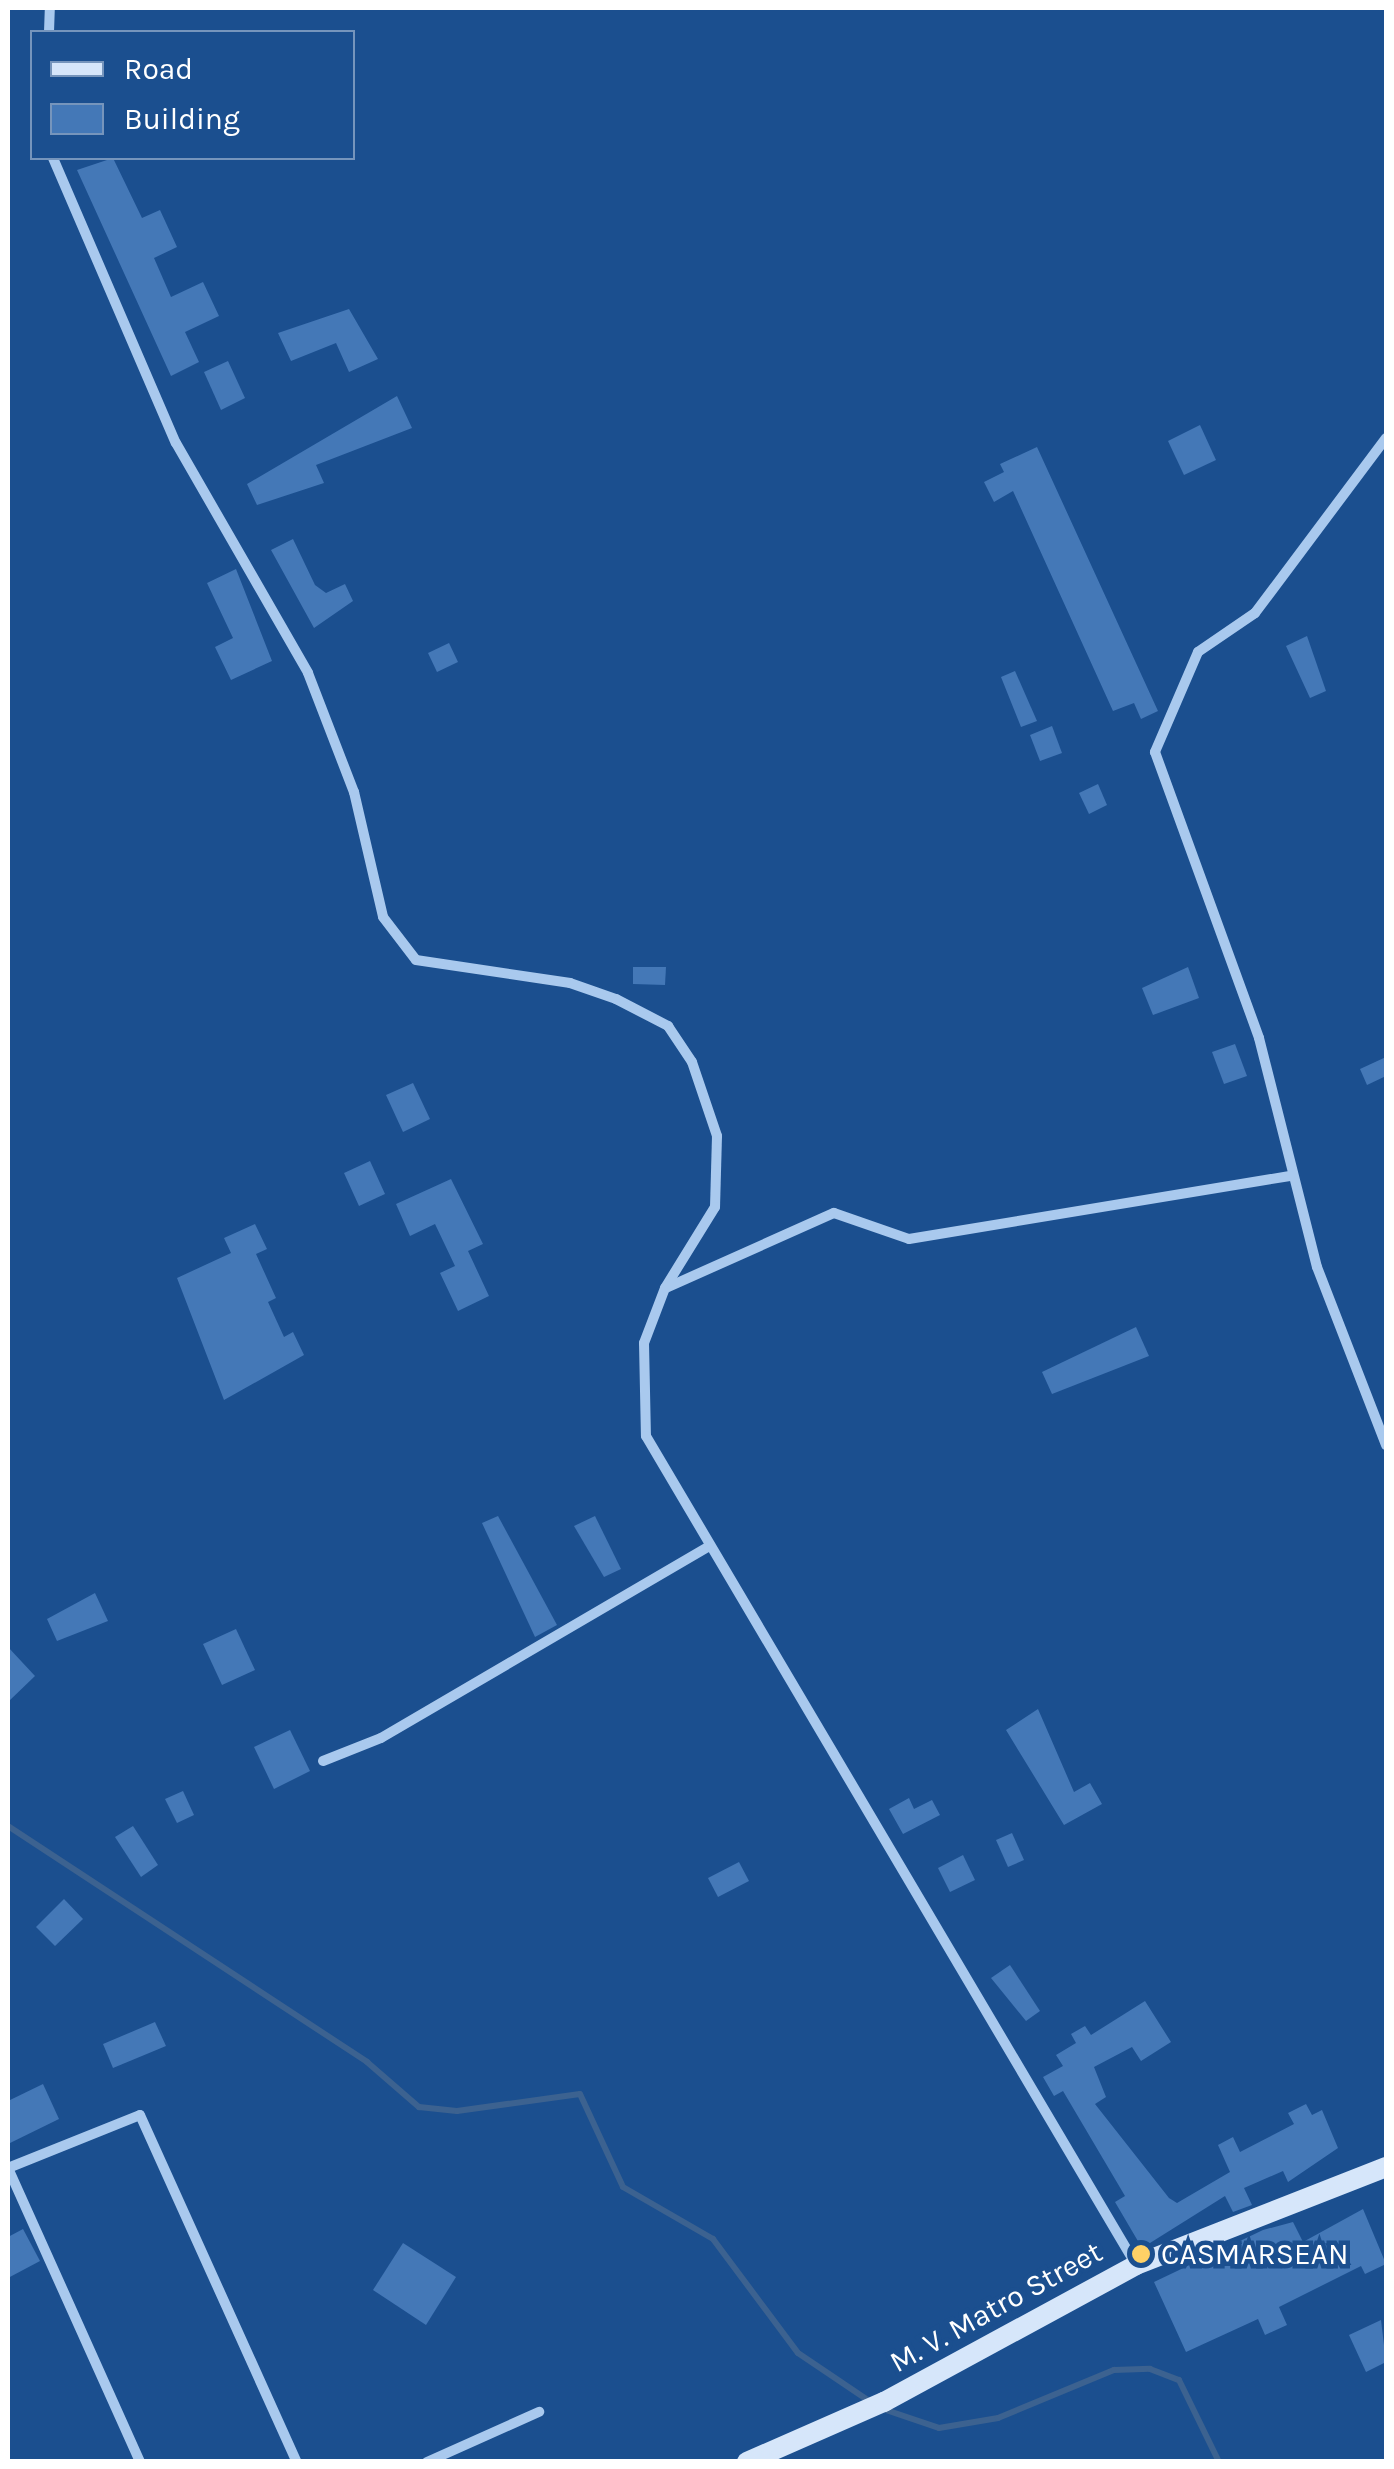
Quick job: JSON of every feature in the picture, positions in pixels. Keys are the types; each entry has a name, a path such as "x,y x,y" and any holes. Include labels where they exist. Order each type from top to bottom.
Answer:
{"street":[{"path":"54,160 176,444 308,673 354,792 383,917 416,960 570,983 616,999 668,1026 692,1062 717,1136 716,1206 665,1288 644,1343 639,1391 646,1436 1136,2265"},
{"path":"1386,438 1256,613 1198,652 1155,752 1260,1038 1290,1176 1386,1445"},
{"path":"665,1288 834,1213 909,1238 1290,1176"},
{"path":"323,1761 382,1738 710,1546"},
{"path":"140,2462 8,2168 140,2115 297,2462"},
{"name":"M. V. Matro Street","path":"747,2462 884,2402 1136,2265 1386,2167"},
{"path":"428,2462 539,2412"}],"building":[{"path":"114,160 142,218 160,210 177,247 154,258 171,297 203,282 219,316 185,332 199,362 171,376 77,170"},
{"path":"349,309 378,359 349,372 336,343 291,361 278,333"},
{"path":"228,361 245,398 221,410 204,372"},
{"path":"397,396 412,428 316,465 324,483 257,505 247,484"},
{"path":"1200,425 1216,460 1184,475 1168,441"},
{"path":"1037,447 1158,711 1141,719 1134,703 1113,711 1013,491 994,502 984,482 1004,472 1000,464"},
{"path":"293,539 315,585 326,593 345,584 353,601 314,628 271,550"},
{"path":"236,569 272,661 231,680 215,647 233,638 207,583"},
{"path":"1307,636 1326,691 1310,698 1286,646"},
{"path":"449,643 458,662 437,672 428,653"},
{"path":"1015,671 1037,721 1021,727 1001,677"},
{"path":"1052,726 1062,753 1040,761 1030,735"},
{"path":"1098,784 1107,805 1089,814 1079,793"},
{"path":"633,967 666,967 665,985 633,984"},
{"path":"1188,967 1199,998 1153,1015 1142,988"},
{"path":"1235,1044 1247,1076 1224,1084 1212,1052"},
{"path":"1386,1057 1386,1076 1367,1085 1360,1069"},
{"path":"413,1083 430,1119 403,1132 386,1095"},
{"path":"370,1161 385,1194 359,1206 344,1173"},
{"path":"451,1179 483,1244 468,1251 489,1296 458,1311 440,1273 455,1266 435,1224 410,1236 396,1204"},
{"path":"255,1224 267,1249 256,1254 276,1298 268,1302 284,1337 293,1332 304,1355 224,1400 177,1278 231,1253 224,1238"},
{"path":"1136,1327 1149,1356 1052,1394 1042,1372"},
{"path":"498,1516 557,1625 535,1637 482,1523"},
{"path":"595,1516 621,1569 604,1577 574,1526"},
{"path":"95,1593 108,1621 57,1641 47,1619"},
{"path":"236,1629 255,1670 222,1685 203,1644"},
{"path":"8,1647 35,1676 8,1702"},
{"path":"1038,1709 1074,1792 1090,1783 1102,1804 1064,1825 1006,1730"},
{"path":"290,1730 310,1771 274,1789 254,1747"},
{"path":"183,1791 194,1815 177,1823 165,1799"},
{"path":"909,1798 914,1809 932,1800 940,1815 903,1834 889,1809"},
{"path":"133,1826 158,1865 141,1877 115,1837"},
{"path":"1012,1833 1024,1860 1008,1867 996,1840"},
{"path":"963,1855 975,1880 950,1892 938,1868"},
{"path":"739,1862 749,1881 718,1897 708,1878"},
{"path":"64,1899 83,1919 55,1946 36,1927"},
{"path":"1010,1965 1040,2011 1026,2021 991,1978"},
{"path":"1145,2001 1171,2042 1141,2061 1132,2047 1094,2067 1106,2097 1095,2104 1169,2198 1177,2203 1230,2172 1218,2145 1233,2137 1240,2152 1294,2124 1288,2113 1306,2104 1312,2115 1322,2110 1338,2148 1288,2182 1283,2171 1244,2188 1252,2205 1233,2212 1225,2196 1142,2248 1115,2202 1125,2196 1063,2091 1054,2096 1043,2077 1063,2066 1056,2055 1076,2043 1071,2034 1085,2026 1091,2035"},
{"path":"155,2022 166,2046 113,2068 103,2044"},
{"path":"43,2084 59,2119 8,2144 8,2101"},
{"path":"1363,2209 1386,2264 1365,2274 1361,2266 1279,2307 1287,2325 1265,2335 1258,2319 1186,2352 1154,2282 1263,2230 1293,2222 1303,2242"},
{"path":"23,2229 40,2261 8,2278 8,2237"},
{"path":"403,2243 456,2277 426,2325 373,2290"},
{"path":"1381,2320 1386,2362 1366,2372 1349,2335"}],"waterway":[{"path":"8,1826 367,2062 419,2107 457,2111 580,2094 623,2187 713,2239 798,2353 872,2403"},
{"path":"883,2409 939,2428 998,2418 1114,2370 1150,2369 1179,2380 1219,2462"}],"place":[{"name":"CASMARSEAN","path":"1141,2254"}]}
